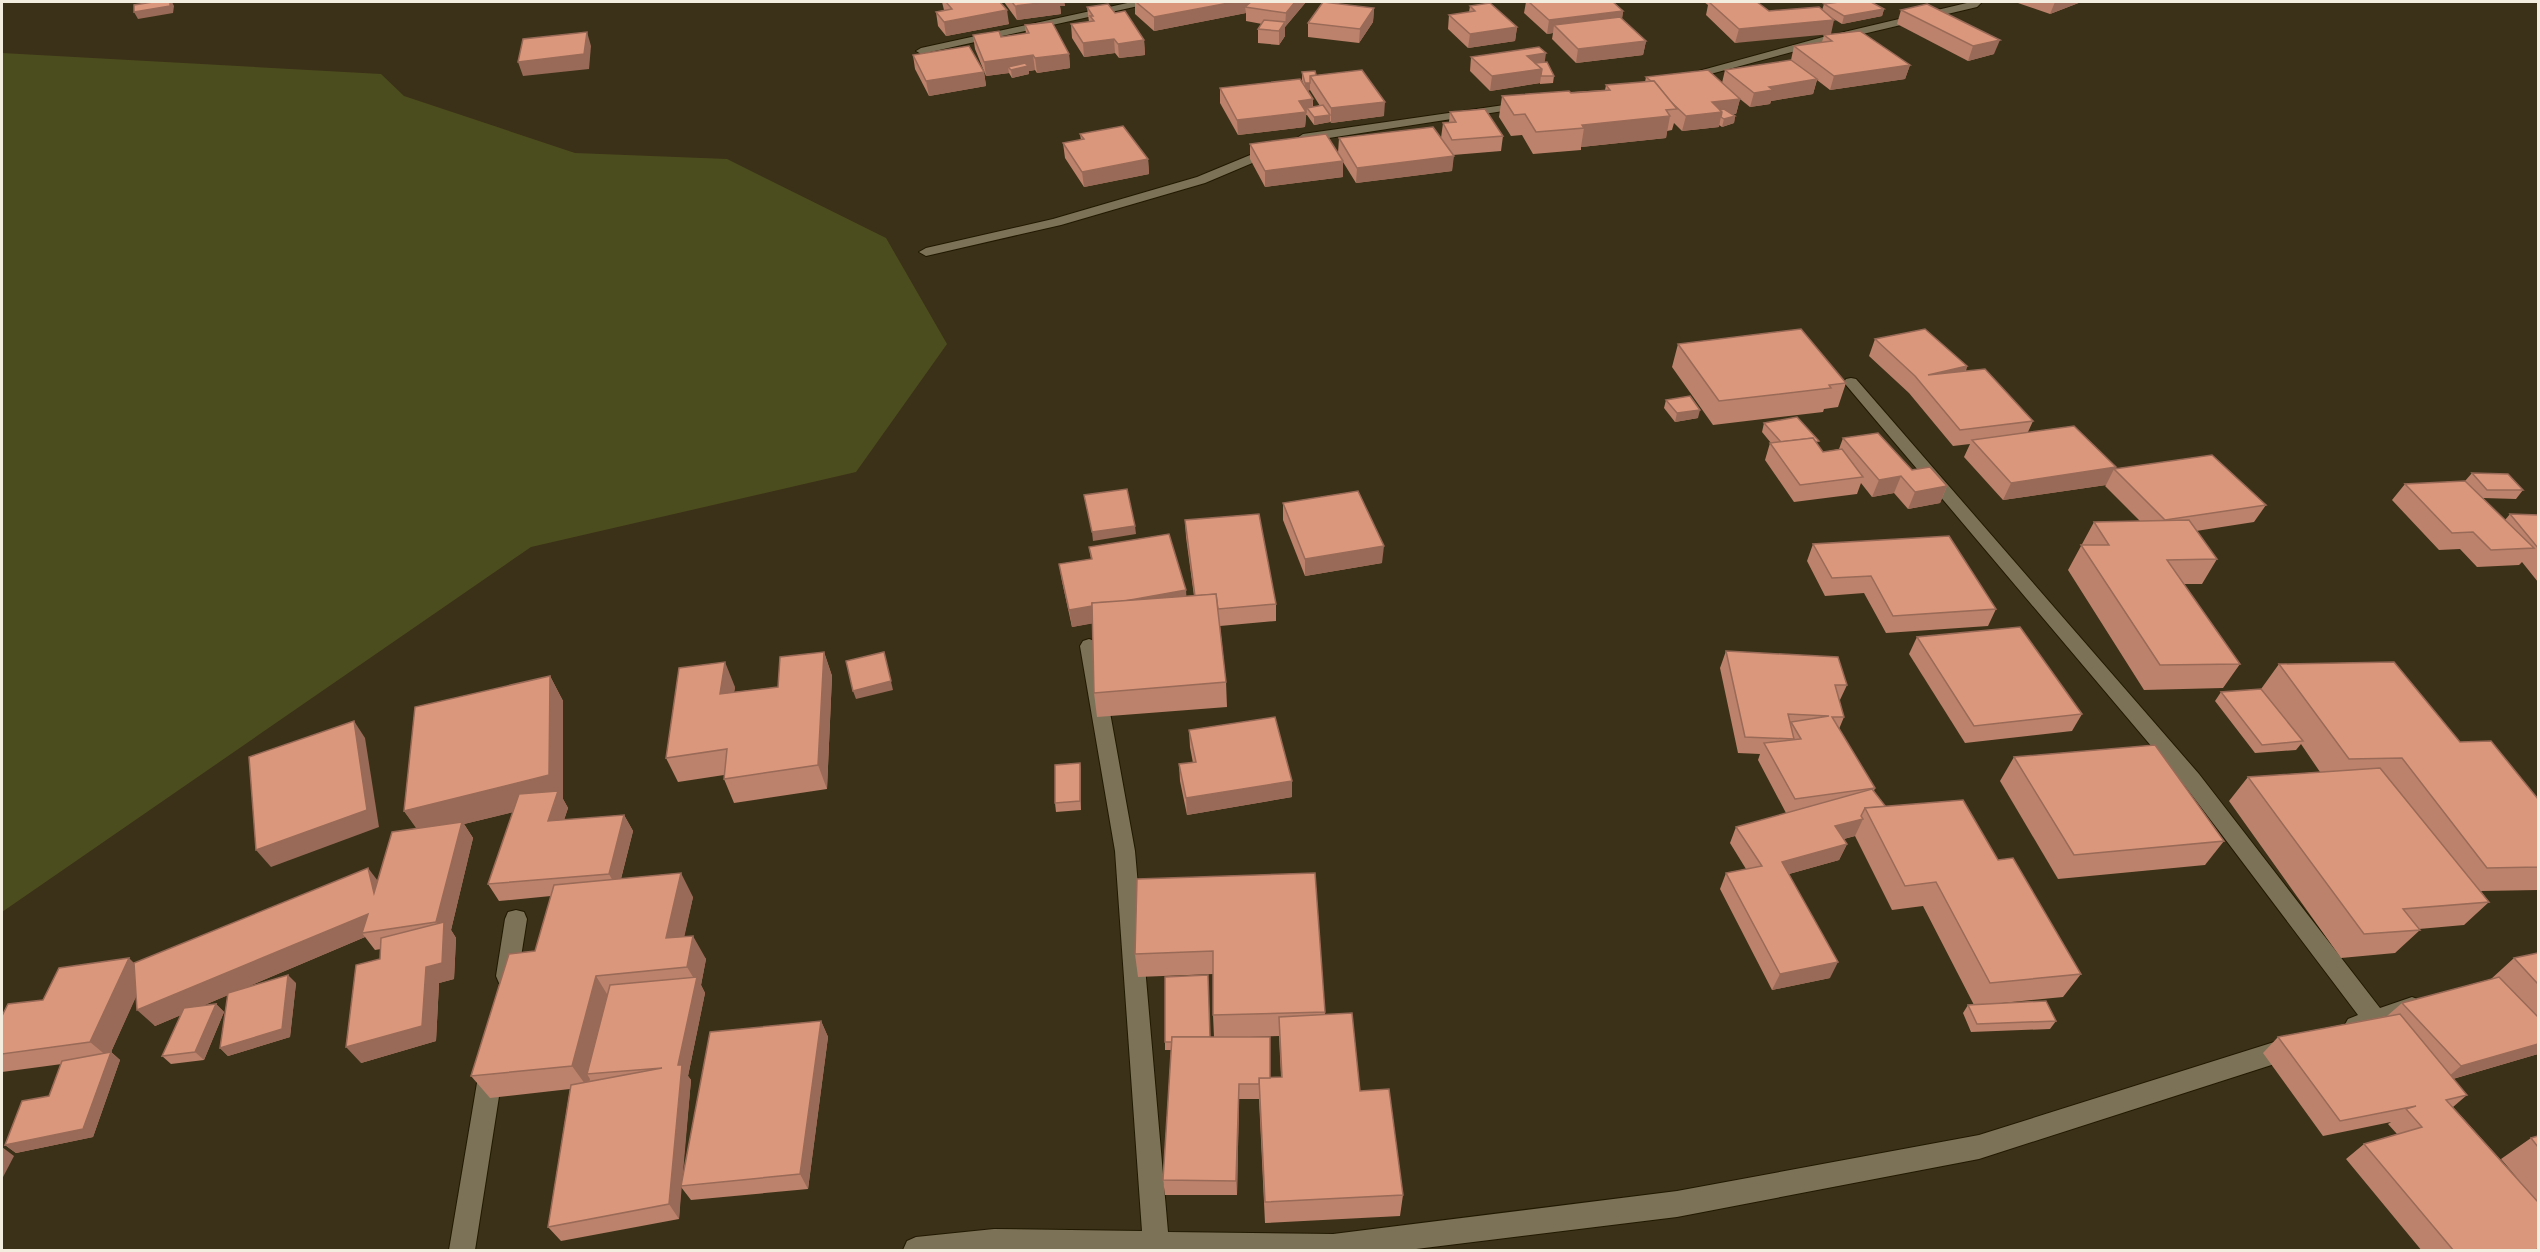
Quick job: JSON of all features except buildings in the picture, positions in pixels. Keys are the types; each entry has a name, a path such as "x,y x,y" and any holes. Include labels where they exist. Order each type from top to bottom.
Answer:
{"street":[{"path":"921,51 1143,2"},
{"path":"1676,80 1827,39 1973,5 1977,2"},
{"path":"926,252 1056,222 1201,180 1299,139 1538,103"},
{"path":"1851,382 2192,780 2375,1019"},
{"path":"1089,646 1125,851 1156,1245"},
{"path":"503,999 516,919"},
{"path":"915,1251 994,1242 1333,1247 1677,1204 1979,1147 2429,1001"},
{"path":"462,1251 496,1044"}],"shaded area":[{"path":"2,53 381,74 404,96 575,153 727,159 886,238 947,344 856,472 531,547 2,912"}]}
